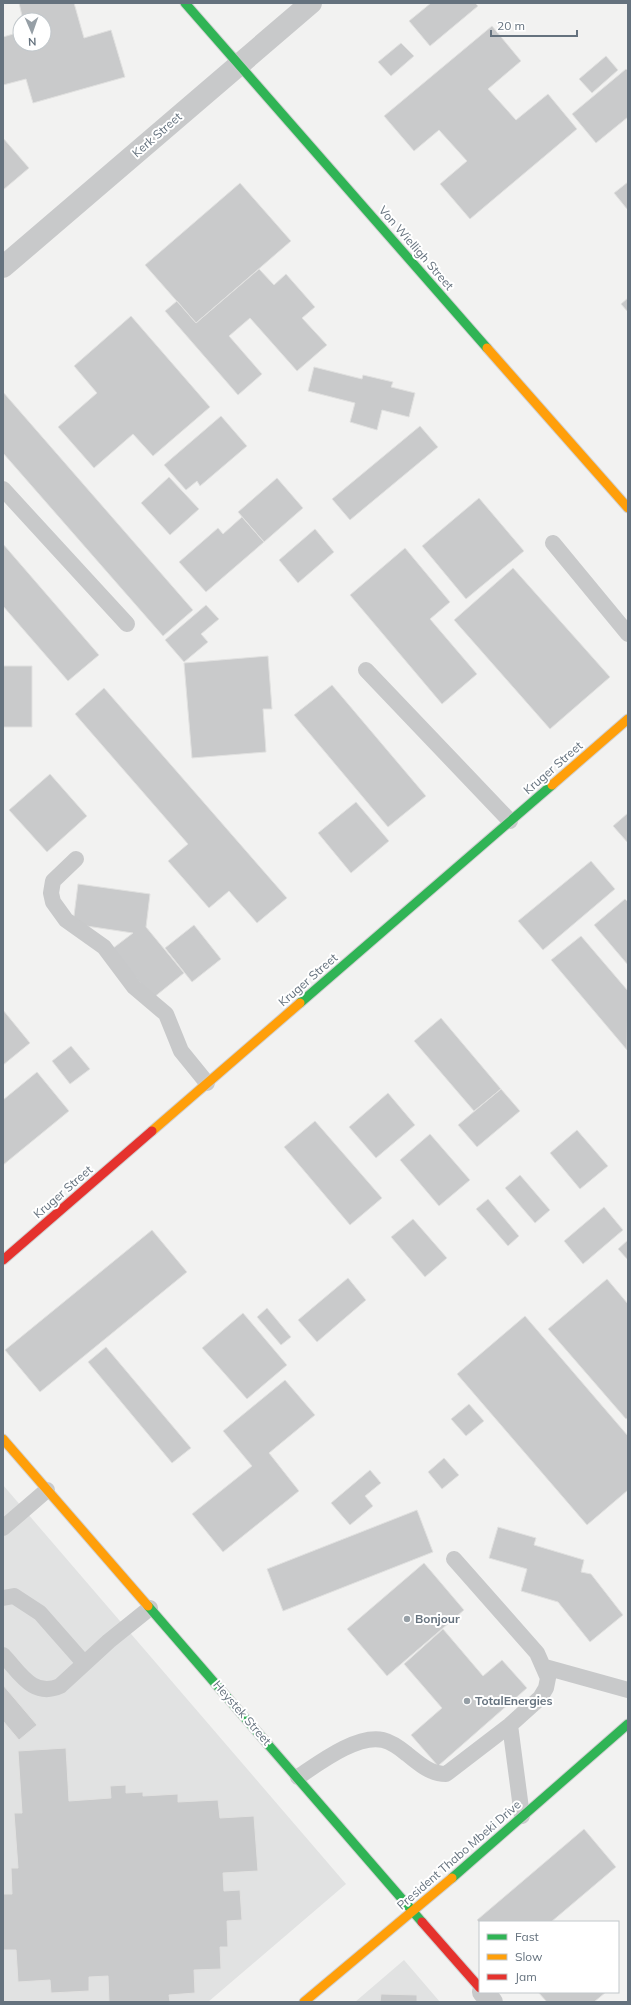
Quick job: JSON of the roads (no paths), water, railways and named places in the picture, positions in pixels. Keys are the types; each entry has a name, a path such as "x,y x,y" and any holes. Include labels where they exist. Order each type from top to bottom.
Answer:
{"street":[{"name":"Von Wielligh Street","path":"185,3 628,508"},
{"name":"Kerk Street","path":"3,267 311,3"},
{"name":"Kruger Street","path":"3,1260 628,719"},
{"name":"Heystek Street","path":"3,1439 479,1987"},
{"name":"President Thabo Mbeki Drive","path":"304,2002 414,1911 628,1724"},
{"path":"484,1993 492,2002"}],"lane":[{"path":"3,489 127,624"},
{"path":"553,543 628,634"},
{"path":"366,670 510,822"},
{"path":"76,860 53,881 51,893 53,902 66,920 104,947 134,987 166,1014 181,1051 207,1083"},
{"path":"3,1528 47,1490"},
{"path":"298,1777 331,1755 350,1746 369,1740 383,1740 402,1750 425,1768 436,1774 446,1774 510,1725 540,1698 546,1688 548,1678 545,1667 537,1653 454,1559"},
{"path":"3,1598 14,1596 40,1612 84,1663"},
{"path":"3,1655 30,1685 41,1690 52,1690 60,1686 84,1663 150,1608"},
{"path":"545,1667 628,1690"},
{"path":"510,1725 522,1816"}],"place":[{"name":"Bonjour","path":"407,1619"},
{"name":"TotalEnergies","path":"467,1701"}]}
